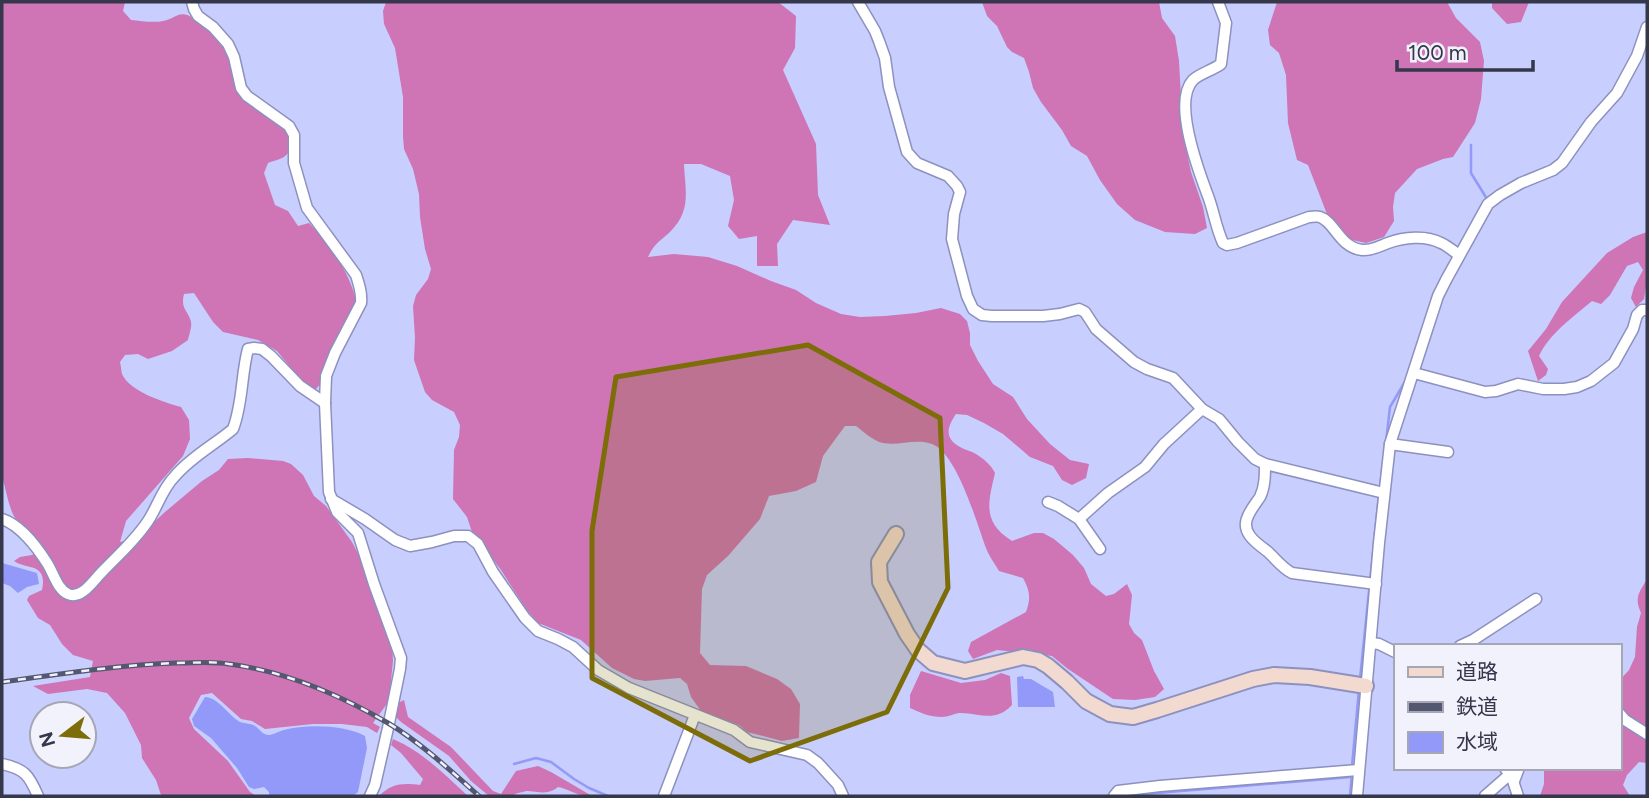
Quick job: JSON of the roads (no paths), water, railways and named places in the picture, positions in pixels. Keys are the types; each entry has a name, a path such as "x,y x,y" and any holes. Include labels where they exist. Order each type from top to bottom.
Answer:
{"street":[{"path":"191,2 198,16 229,44 238,80 247,96 289,126 294,135 295,163 307,208 356,275 362,296 326,376 325,403 327,471 331,499 337,512 358,533 401,658 391,715 370,796"},
{"path":"858,2 880,41 889,87 907,152 917,163 948,176 960,192 954,214 952,239 967,296 974,309 992,316 1052,315 1079,309 1085,312 1096,329 1134,362 1173,378 1202,409 1219,419 1255,459 1265,464 1384,493"},
{"path":"1218,2 1226,23 1221,64 1193,80 1187,90 1185,104 1193,155 1223,243 1237,243 1309,217 1320,217 1342,240 1362,250 1400,239 1430,239 1459,255"},
{"path":"1357,796 1390,444 1438,296 1488,204 1521,183 1553,170 1562,163 1591,121 1617,93 1637,56 1647,27"},
{"path":"1414,373 1485,392 1518,384 1543,389 1577,387 1591,381 1614,363 1633,329 1637,315 1642,310 1647,310"},
{"path":"2,519 22,533 35,547 61,589 69,595 76,595 93,583 132,542 152,515 173,477 233,429 248,349 262,349 300,386 325,403"},
{"path":"1079,519 1108,493 1145,467 1164,444 1202,409"},
{"path":"1390,444 1448,452"},
{"path":"1265,464 1261,495 1246,522 1251,538 1292,573 1376,584"},
{"path":"331,499 395,540 410,545 454,536 468,536 478,544 493,572 532,627 573,647 598,670 628,688 734,730 750,742 807,755 838,785 843,796"},
{"path":"1048,502 1079,519 1100,549"},
{"path":"896,534 879,562 880,582 907,635 918,650 933,663 965,671 1023,657 1038,660 1086,701 1110,714 1133,717 1253,679 1274,675 1310,677 1366,686"},
{"path":"1464,644 1536,599"},
{"path":"1371,643 1394,652"},
{"path":"1621,714 1647,734"},
{"path":"664,796 695,715"},
{"path":"2,764 25,773 38,796"},
{"path":"1114,796 1118,791 1160,786 1358,770"},
{"path":"1485,796 1512,773 1518,796"}],"water":[{"path":"2,563 37,573 39,584 18,593 2,583"},
{"path":"1023,676 1024,679 1031,679 1053,692 1055,707 1018,707 1017,677"},
{"path":"205,697 215,700 240,722 253,725 267,735 314,726 347,730 365,736 367,748 358,792 353,796 269,796 264,787 249,787 237,768 211,738 194,726 192,719"}],"waterway":[{"path":"1471,145 1471,173 1487,199"},
{"path":"1386,442 1390,407 1406,380 1429,310"},
{"path":"1380,488 1383,463"},
{"path":"1360,679 1379,494"},
{"path":"1352,766 1359,689"},
{"path":"514,764 536,758 551,762 589,788 608,796"},
{"path":"1350,796 1352,773"},
{"path":"1121,796 1351,777"}],"railway":[{"path":"2,682 154,664 210,662 250,667 291,678 331,694 388,723 424,748 479,796"}]}
